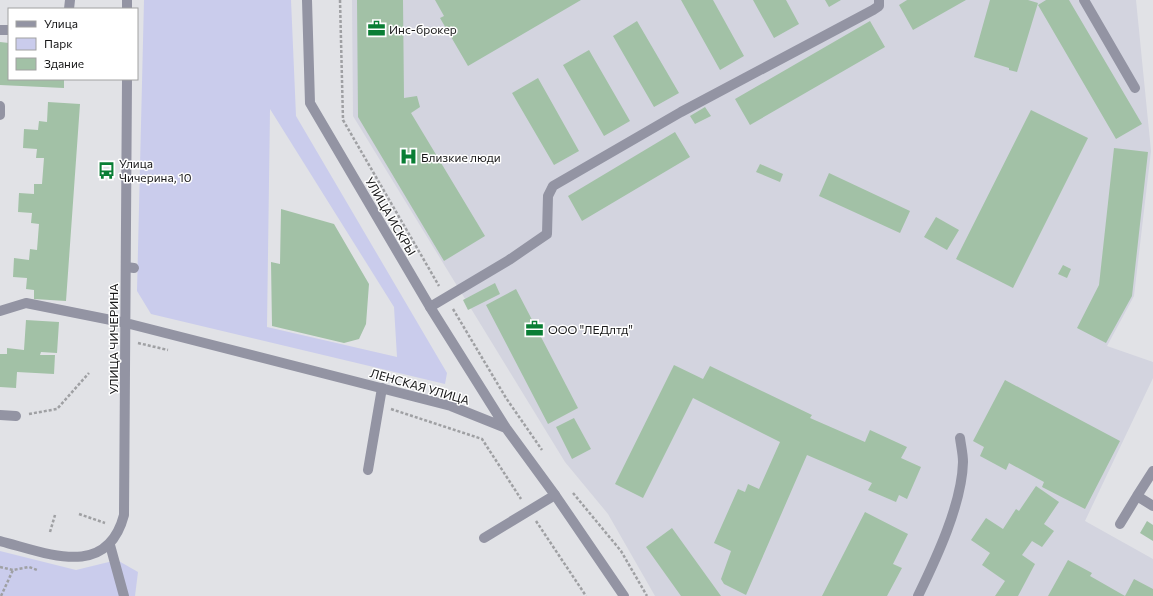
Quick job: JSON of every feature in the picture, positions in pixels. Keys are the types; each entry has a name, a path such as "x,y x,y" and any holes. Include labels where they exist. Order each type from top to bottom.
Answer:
{"street":[{"name":"УЛИЦА ИСКРЫ","path":"307,0 310,103 430,307 506,428"},
{"path":"430,307 509,260 547,234 549,222 548,196 553,186 681,112 873,10 879,6 879,0"},
{"path":"1084,0 1135,88"},
{"name":"УЛИЦА ЧИЧЕРИНА","path":"0,541 62,556 78,558 96,554 110,545 120,531 124,515 126,323 130,268 127,80"},
{"path":"0,106 0,115"},
{"name":"ЛЕНСКАЯ УЛИЦА","path":"0,310 26,303 126,323 451,406 506,428"},
{"path":"368,470 382,388"},
{"path":"0,415 16,416"},
{"path":"506,428 555,495 624,596"},
{"path":"918,596 936,558 957,499 963,462 960,438"},
{"path":"1120,524 1153,471"},
{"path":"484,538 555,495"},
{"path":"1138,496 1153,506"},
{"path":"110,545 124,596"}],"path":[{"path":"340,0 343,120 506,398 546,456"},
{"path":"16,416 57,409 89,373"},
{"path":"568,488 621,551 647,596"},
{"path":"50,532 55,515"},
{"path":"0,567 12,570 29,567 36,570"},
{"path":"1,596 12,570"}],"shaded area":[{"path":"352,0 1136,0 1151,151 1134,296 1107,346 1153,362 1153,378 1085,521 1153,559 1153,596 655,596 608,514 565,462 353,116"}],"green space":[{"path":"144,0 291,0 296,116 447,373 445,384 151,314 137,291","holes":["270,109 394,307 397,357 267,327"]},
{"path":"0,551 76,570 117,560 138,572 135,596 0,596"}],"building":[{"path":"357,0 403,0 404,98 417,96 420,107 411,113 485,236 444,261 358,117"},
{"path":"435,0 581,0 468,66 440,18 444,16"},
{"path":"681,0 713,0 744,56 720,70"},
{"path":"753,0 786,0 799,24 774,38"},
{"path":"825,0 841,0 829,7"},
{"path":"907,0 966,0 913,30 899,5"},
{"path":"990,0 1028,0 1038,3 1017,72 974,57"},
{"path":"1046,0 1069,0 1142,124 1116,139 1038,5"},
{"path":"637,21 679,93 654,107 613,36"},
{"path":"870,21 885,47 750,125 735,99"},
{"path":"0,42 8,43 8,80 64,80 64,88 0,85"},
{"path":"589,50 630,121 604,136 563,65"},
{"path":"538,78 579,151 554,165 512,93"},
{"path":"48,102 80,104 66,301 34,299 34,290 26,289 27,278 13,277 14,258 29,260 30,249 37,250 39,224 31,223 32,213 18,212 19,193 34,194 34,184 42,184 44,158 36,158 37,149 23,148 24,129 38,130 39,121 47,122"},
{"path":"705,107 711,116 695,124 690,116"},
{"path":"1031,110 1088,138 1013,288 956,259"},
{"path":"675,132 690,157 582,221 568,196"},
{"path":"1114,148 1148,152 1132,296 1106,343 1077,328 1099,285"},
{"path":"760,164 783,174 780,182 756,172"},
{"path":"829,173 910,211 900,233 819,196"},
{"path":"281,209 334,224 369,284 366,324 359,339 344,343 272,326 271,262 280,264"},
{"path":"936,217 959,230 947,250 924,237"},
{"path":"1063,265 1071,269 1067,278 1058,274"},
{"path":"495,283 500,294 468,310 463,300"},
{"path":"516,289 578,408 548,424 486,305"},
{"path":"26,320 59,322 57,353 41,352 40,355 55,355 54,374 17,372 16,388 0,387 0,354 7,354 7,348 24,350"},
{"path":"674,365 703,379 710,366 812,415 810,418 865,442 870,430 907,447 901,458 921,467 907,499 899,495 896,502 868,490 872,483 807,455 746,595 724,584 721,579 731,551 714,543 738,489 745,492 748,484 759,489 780,442 693,398 643,498 615,484"},
{"path":"1005,380 1120,441 1085,509 1042,487 1044,482 1009,463 1006,470 980,456 984,447 973,441"},
{"path":"574,418 591,449 572,459 556,427"},
{"path":"1036,486 1059,502 1044,524 1054,531 1042,547 1032,541 1022,555 1035,564 1018,596 995,596 1005,581 982,565 990,553 971,540 986,518 1003,529 1016,509 1019,511"},
{"path":"865,512 908,534 893,564 902,568 887,596 822,596"},
{"path":"1147,521 1153,525 1153,541 1140,533"},
{"path":"672,528 721,596 681,596 646,547"},
{"path":"1068,560 1092,573 1090,576 1125,596 1048,596"},
{"path":"1134,579 1153,589 1153,596 1125,596"}],"place":[{"name":"Инс-брокер","path":"376,29"},
{"name":"Близкие люди","path":"408,157"},
{"name":"Улица Чичерина, 10","path":"106,170"},
{"name":"ООО \"ЛЕДлтд\"","path":"535,329"}]}
